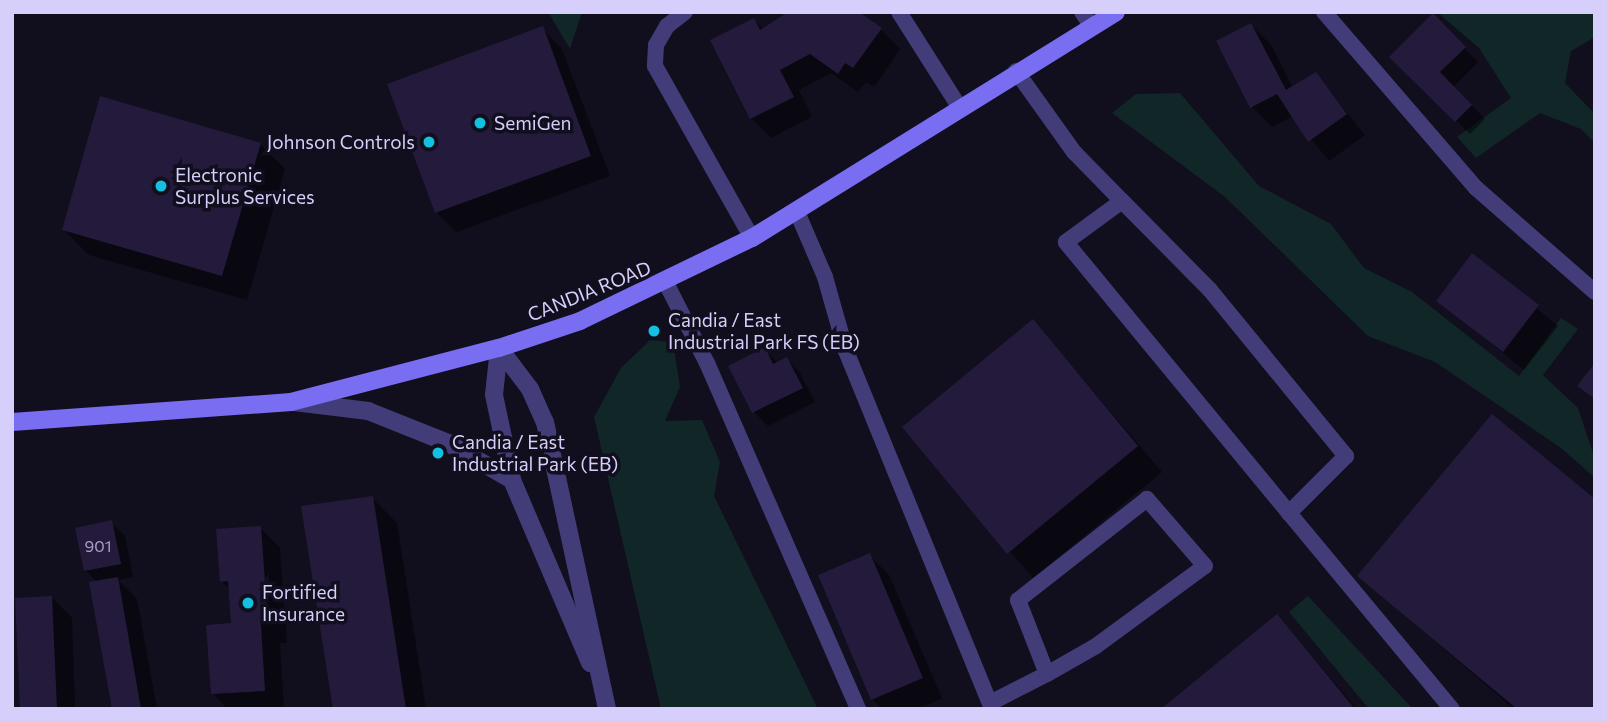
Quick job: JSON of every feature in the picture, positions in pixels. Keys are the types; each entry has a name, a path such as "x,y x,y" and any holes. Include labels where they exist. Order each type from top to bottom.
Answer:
{"main road":[{"name":"CANDIA ROAD","path":"12,422 291,402 499,348 580,321 666,283 752,239 960,108 1087,19 1116,12"}],"street":[{"path":"499,348 494,396 512,480 600,685"},
{"path":"499,348 530,389 545,422 581,578 600,685 607,709"},
{"path":"291,402 368,411 448,443 512,480"}],"lane":[{"path":"685,12 667,26 656,45 655,66 752,239"},
{"path":"899,12 960,108"},
{"path":"1324,12 1476,188 1595,292"},
{"path":"1016,71 1074,152 1210,290 1346,456 1289,513"},
{"path":"1122,201 1066,242 1452,709"},
{"path":"797,212 814,244 846,351 991,706 1047,674 1096,646 1205,566 1147,499 1018,600 1047,674"},
{"path":"666,283 707,363 858,709"}],"green space":[{"path":"548,12 582,12 570,49"},
{"path":"1437,12 1595,12 1595,37 1571,51 1565,83 1595,114 1595,143 1581,129 1540,113 1476,158 1457,137 1511,98 1479,48"},
{"path":"1180,93 1259,186 1331,224 1364,268 1412,292 1519,376 1561,318 1578,329 1543,375 1578,408 1595,459 1595,478 1561,448 1435,362 1368,336 1225,197 1112,113 1136,94"},
{"path":"650,340 673,342 680,387 665,421 702,420 720,462 714,496 818,709 661,709 594,417 621,368"},
{"path":"1308,596 1413,709 1369,709 1289,612"}],"building":[{"path":"788,12 859,12 882,28 853,68 845,63 838,74 810,54 780,70 794,97 750,119 710,40 754,18 760,30"},
{"path":"1433,13 1466,47 1440,72 1472,105 1455,122 1389,57"},
{"path":"1251,23 1286,90 1316,72 1347,114 1308,142 1277,94 1250,108 1216,41"},
{"path":"543,26 591,156 435,213 387,84"},
{"name":"Electronic Surplus Services","path":"100,96 261,143 222,276 62,230"},
{"path":"1472,253 1539,305 1503,352 1436,301"},
{"path":"1033,319 1138,446 1007,554 902,427"},
{"path":"765,347 773,364 787,357 803,388 752,413 728,366"},
{"path":"1595,363 1595,399 1577,386"},
{"path":"1492,414 1595,499 1595,709 1517,709 1357,576"},
{"path":"373,496 406,709 333,709 301,506"},
{"path":"112,520 121,564 84,571 75,528"},
{"name":"Fortified Insurance","path":"261,526 268,623 261,624 265,691 211,694 206,625 231,623 228,581 220,582 216,529"},
{"path":"870,553 923,678 871,700 818,575"},
{"path":"118,577 141,709 112,709 89,582"},
{"path":"52,596 57,709 20,709 15,598"},
{"path":"1277,614 1355,709 1161,709"}],"place":[{"name":"SemiGen","path":"480,123"},
{"name":"Johnson Controls","path":"429,142"},
{"name":"Electronic Surplus Services","path":"161,186"},
{"name":"Candia / East Industrial Park FS (EB)","path":"654,331"},
{"name":"Candia / East Industrial Park (EB)","path":"438,453"},
{"name":"Fortified Insurance","path":"248,603"}]}
